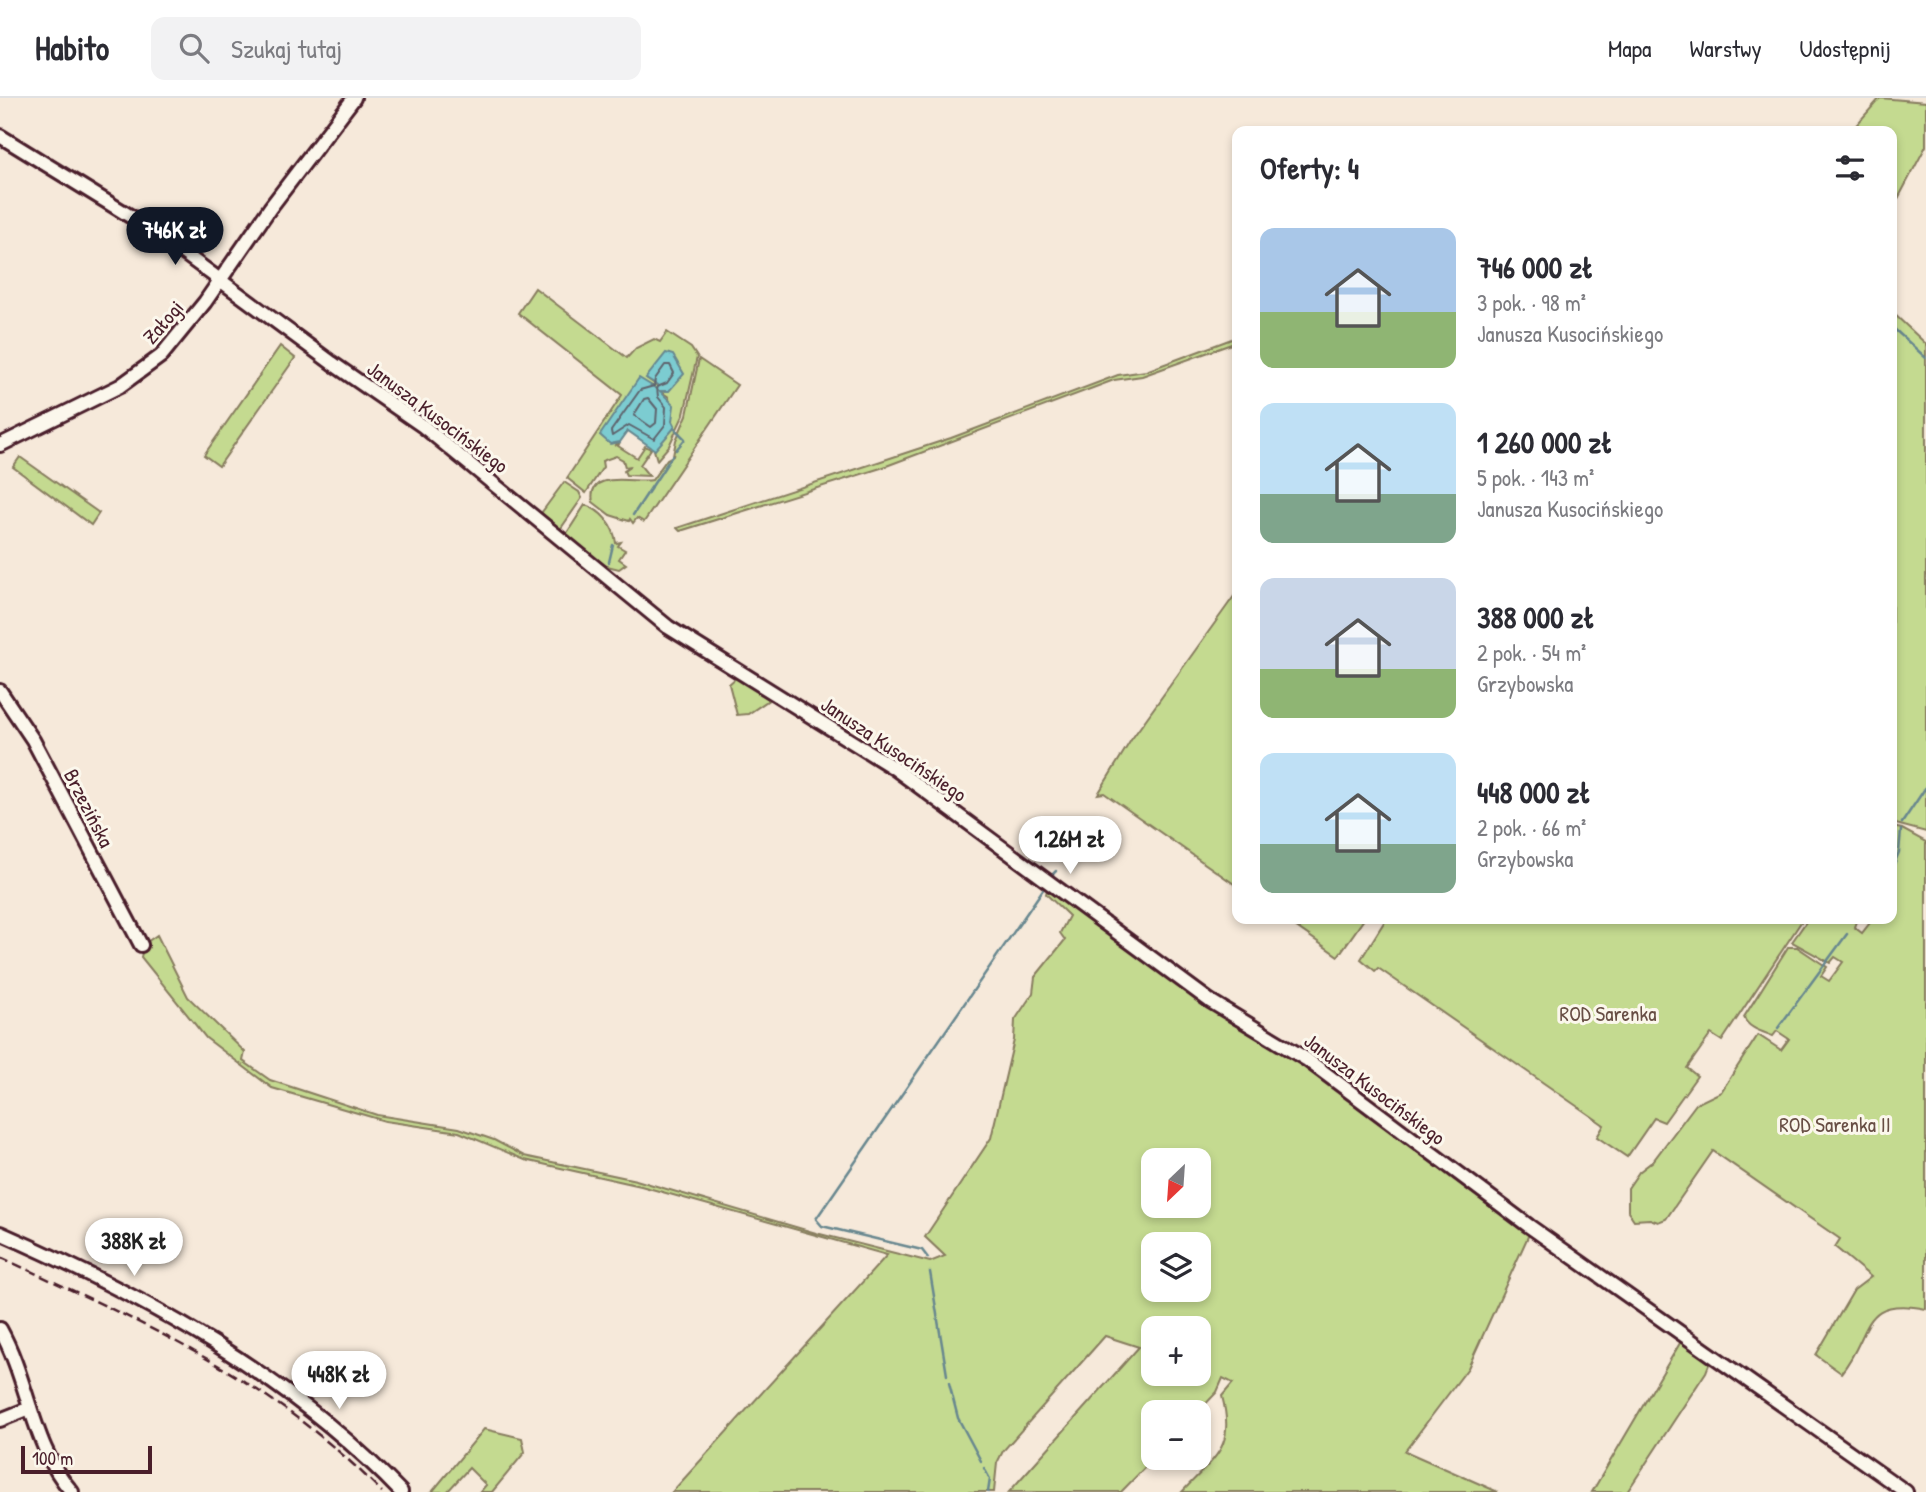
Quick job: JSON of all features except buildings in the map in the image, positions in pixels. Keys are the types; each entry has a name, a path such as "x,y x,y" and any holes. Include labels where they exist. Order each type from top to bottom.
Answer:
{"street":[{"name":"Załogi","path":"0,445 120,386 144,370 183,331 270,208 354,98"},
{"name":"Janusza Kusocińskiego","path":"0,136 150,229 443,442 668,627 894,768 1210,1001 1306,1059 1529,1226 1906,1492"},
{"name":"Brzezińska","path":"0,691 33,740 141,945"},
{"path":"0,1233 127,1293 247,1364 347,1439 401,1492"},
{"path":"0,1329 55,1472 72,1492"},
{"path":"0,1420 30,1409"}],"green space":[{"path":"1880,98 1926,102 1926,146 1897,201 1897,126 1855,126"},
{"path":"535,288 627,358 636,348 654,339 660,342 667,332 691,348 697,357 684,414 669,446 657,460 654,450 671,429 669,397 660,391 661,388 667,391 646,378 659,387 657,389 639,379 616,445 620,442 618,446 637,458 645,446 651,449 640,465 649,476 626,475 624,471 631,466 625,467 623,460 616,456 602,461 603,467 586,493 567,478 622,395 518,313"},
{"path":"1897,317 1926,344 1926,832 1897,824"},
{"path":"1232,339 1232,344 1142,376 1114,380 881,468 680,531 677,528 951,438 1118,375 1146,371"},
{"path":"280,346 295,358 219,466 204,455"},
{"path":"699,359 737,385 644,522 637,518 633,523 630,519 629,521 610,515 593,502 593,491 604,481 652,480 667,459 673,456 676,440 687,415"},
{"path":"20,457 99,513 91,525 13,467"},
{"path":"564,482 579,492 582,498 559,531 539,516"},
{"path":"585,505 601,514 610,524 616,543 621,542 618,546 625,550 619,559 626,564 619,569 603,565 565,536"},
{"path":"1232,599 1232,883 1104,793 1098,794 1131,740"},
{"path":"738,676 773,697 748,714 737,715 729,684"},
{"name":"ROD Sarenka II","path":"1897,828 1902,829 1926,842 1926,1309 1904,1306 1878,1313 1870,1321 1841,1373 1816,1355 1854,1290 1871,1277 1835,1247 1840,1239 1713,1151 1666,1219 1658,1222 1650,1219 1634,1220 1628,1211 1628,1188 1639,1172 1653,1161 1696,1104 1721,1092 1758,1035 1781,1050 1789,1039 1777,1031 1773,1036 1756,1029 1748,1024 1744,1017 1788,947 1797,947 1827,967 1821,976 1829,981 1843,962 1835,957 1830,963 1792,942 1805,924 1855,924 1854,927 1862,933 1869,924 1897,924"},
{"path":"1048,886 1199,1000 1263,1040 1297,1056 1530,1232 1468,1368 1405,1451 1498,1492 1182,1492 1203,1470 1211,1470 1211,1462 1224,1440 1226,1414 1222,1396 1233,1383 1223,1378 1217,1392 1209,1400 1141,1400 1142,1470 1121,1492 1009,1492 1139,1347 1105,1336 1003,1451 997,1463 994,1492 672,1492 887,1255 641,1186 525,1160 459,1132 385,1121 272,1088 206,1038 141,957 144,944 157,935 188,997 245,1052 243,1061 270,1080 377,1115 459,1128 494,1140 524,1156 636,1180 816,1233 930,1262 945,1256 925,1237 991,1138 1014,1040 1015,1020 1033,993 1035,977 1065,940 1060,933 1069,916 1046,894"},
{"path":"1292,924 1360,924 1338,956"},
{"name":"ROD Sarenka","path":"1383,924 1800,924 1722,1041 1711,1034 1687,1068 1697,1076 1664,1122 1654,1118 1627,1157 1597,1137 1604,1125 1378,968 1375,971 1361,959"},
{"path":"1683,1338 1711,1359 1706,1372 1627,1492 1592,1492"},
{"path":"484,1429 522,1438 525,1452 492,1492 480,1492 486,1485 469,1468 447,1492 432,1492"}],"water":[{"path":"666,353 673,355 684,374 669,391 660,391 674,405 672,421 675,427 655,450 628,431 620,442 610,444 600,435 639,378 657,389 659,386 646,378"}],"waterway":[{"path":"1897,332 1926,358"},
{"path":"674,428 685,439 676,450"},
{"path":"633,515 672,456"},
{"path":"609,562 613,545"},
{"path":"1902,823 1926,787"},
{"path":"1897,857 1901,830"},
{"path":"1052,875 1056,871"},
{"path":"928,1258 922,1250 822,1226 816,1219 1044,888"},
{"path":"1778,1028 1847,934"},
{"path":"930,1272 947,1375"},
{"path":"949,1383 958,1418 981,1461"},
{"path":"984,1468 990,1479 988,1492"}],"railway":[{"path":"0,1257 154,1330 249,1384 339,1451 382,1492"}]}
